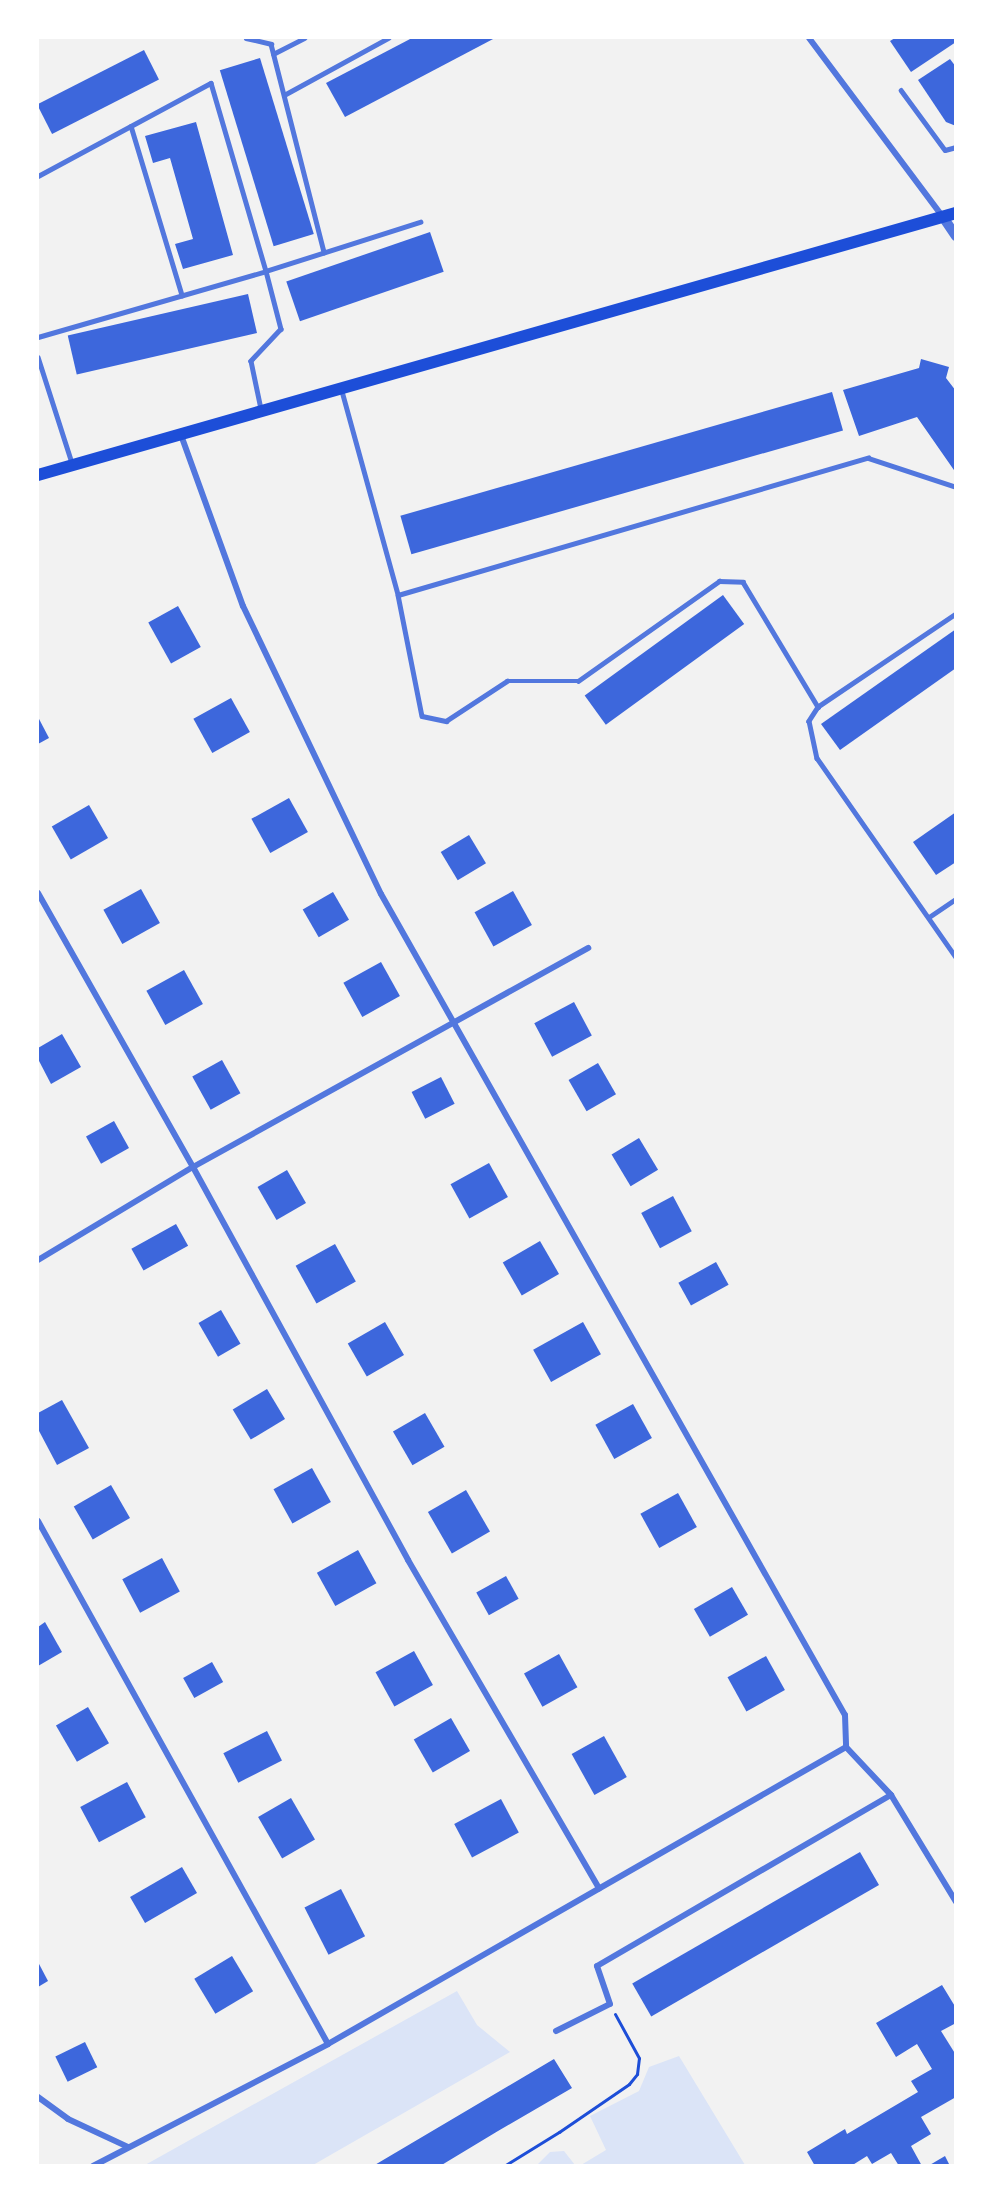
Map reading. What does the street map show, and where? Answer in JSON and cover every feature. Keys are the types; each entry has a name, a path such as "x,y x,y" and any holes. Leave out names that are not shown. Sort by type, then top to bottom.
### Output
{"main road":[{"path":"38,475 956,213"}],"street":[{"path":"809,38 956,236"},
{"path":"181,435 243,606 381,894 844,1715 846,1747 891,1796 956,1902"},
{"path":"38,893 193,1167 408,1560 599,1888"},
{"path":"38,1260 193,1167 588,948"},
{"path":"38,1521 328,2044"},
{"path":"93,2166 328,2044 846,1747"},
{"path":"556,2031 610,2004 597,1966 891,1796"},
{"path":"38,2097 68,2118 128,2147"}],"lane":[{"path":"246,38 271,44 324,252"},
{"path":"273,54 304,38"},
{"path":"284,94 388,38"},
{"path":"38,176 211,83 281,328 251,361 261,411"},
{"path":"901,90 945,150 956,147"},
{"path":"131,126 182,295"},
{"path":"38,337 266,271 420,222"},
{"path":"38,357 73,465"},
{"path":"341,388 398,595 422,716 446,721 507,681 578,681 719,581 743,582 818,707"},
{"path":"398,595 868,458 956,487"},
{"path":"956,614 818,707 809,721 817,758 956,957"},
{"path":"929,917 956,899"},
{"path":"108,2158 112,2166"}],"path":[{"path":"504,2166 629,2084 637,2074 639,2058 610,2004"}],"shaded area":[{"path":"457,1991 477,2025 510,2052 313,2165 145,2165"},
{"path":"679,2056 745,2165 581,2165 606,2150 590,2116 639,2091 649,2067"},
{"path":"564,2151 575,2165 537,2165 550,2152"}],"building":[{"path":"412,38 495,38 345,117 326,83"},
{"path":"895,38 956,38 956,42 911,72 890,41"},
{"path":"144,50 159,79 52,134 38,104"},
{"path":"260,58 314,234 274,246 220,70"},
{"path":"950,59 956,67 956,126 946,122 918,80"},
{"path":"196,122 233,255 183,269 175,244 193,239 170,158 153,163 145,136"},
{"path":"430,232 444,272 300,321 286,281"},
{"path":"248,294 257,333 77,375 68,336"},
{"path":"921,359 949,367 946,378 956,391 956,473 917,417 859,436 843,390 919,368"},
{"path":"832,392 843,430 411,554 400,516"},
{"path":"723,595 744,624 606,725 585,696"},
{"path":"178,606 201,647 171,664 148,622"},
{"path":"956,629 956,668 840,750 821,724"},
{"path":"231,698 250,732 212,753 193,719"},
{"path":"38,717 49,738 38,744"},
{"path":"289,798 308,832 270,853 251,819"},
{"path":"89,805 108,838 71,859 52,826"},
{"path":"956,812 956,862 936,875 913,842"},
{"path":"469,835 486,863 458,880 441,852"},
{"path":"141,889 160,923 122,944 103,910"},
{"path":"513,891 532,925 493,946 475,912"},
{"path":"333,892 349,920 319,937 303,910"},
{"path":"381,962 400,996 362,1017 343,983"},
{"path":"184,970 203,1004 165,1025 146,991"},
{"path":"574,1002 592,1036 552,1057 534,1023"},
{"path":"62,1034 81,1067 51,1084 38,1059 38,1048"},
{"path":"222,1060 240,1093 211,1110 192,1076"},
{"path":"598,1063 616,1094 587,1111 569,1080"},
{"path":"441,1077 455,1104 425,1119 412,1092"},
{"path":"114,1121 129,1148 101,1164 86,1137"},
{"path":"639,1138 658,1170 631,1186 612,1154"},
{"path":"489,1163 508,1197 469,1218 451,1184"},
{"path":"287,1170 306,1203 277,1220 258,1187"},
{"path":"673,1196 692,1231 660,1248 641,1213"},
{"path":"176,1224 188,1246 144,1271 131,1249"},
{"path":"540,1241 559,1274 522,1295 503,1262"},
{"path":"335,1244 356,1282 316,1303 296,1266"},
{"path":"716,1262 729,1285 691,1306 678,1283"},
{"path":"221,1310 240,1344 218,1357 198,1323"},
{"path":"385,1322 404,1355 367,1376 348,1344"},
{"path":"583,1322 601,1354 551,1382 533,1350"},
{"path":"267,1389 285,1419 251,1440 233,1410"},
{"path":"62,1400 89,1448 57,1465 38,1429 38,1413"},
{"path":"633,1404 652,1438 614,1459 595,1425"},
{"path":"425,1413 444,1447 412,1465 393,1432"},
{"path":"312,1468 331,1502 292,1523 274,1489"},
{"path":"111,1485 130,1518 93,1539 74,1506"},
{"path":"466,1490 490,1532 452,1554 428,1512"},
{"path":"678,1493 697,1527 659,1548 640,1514"},
{"path":"358,1550 376,1583 335,1606 317,1573"},
{"path":"162,1558 180,1592 140,1613 122,1579"},
{"path":"506,1576 519,1599 489,1615 476,1592"},
{"path":"732,1587 748,1615 710,1637 694,1609"},
{"path":"45,1622 62,1652 38,1666 38,1627"},
{"path":"414,1651 433,1685 394,1706 376,1672"},
{"path":"559,1654 577,1687 542,1707 524,1673"},
{"path":"766,1656 785,1690 746,1711 728,1677"},
{"path":"212,1662 223,1682 194,1698 183,1678"},
{"path":"88,1707 109,1743 77,1762 56,1726"},
{"path":"451,1718 470,1751 433,1772 414,1740"},
{"path":"267,1731 282,1760 238,1783 223,1753"},
{"path":"604,1736 627,1777 594,1795 572,1754"},
{"path":"127,1782 146,1817 99,1842 80,1807"},
{"path":"291,1798 315,1840 282,1859 258,1817"},
{"path":"501,1799 519,1833 472,1857 454,1824"},
{"path":"860,1852 879,1885 651,2016 632,1983"},
{"path":"182,1867 197,1893 145,1923 130,1897"},
{"path":"341,1889 365,1936 329,1955 304,1908"},
{"path":"232,1956 253,1991 215,2014 194,1979"},
{"path":"38,1962 48,1981 38,1987"},
{"path":"942,1985 956,2008 956,2023 941,2031 956,2055 956,2097 921,2117 931,2134 911,2146 922,2166 899,2166 891,2153 872,2164 867,2156 851,2166 815,2166 807,2152 845,2129 847,2134 918,2092 911,2081 932,2069 917,2044 896,2057 876,2023"},
{"path":"85,2042 97,2067 68,2082 55,2056"},
{"path":"554,2059 572,2088 440,2166 373,2166"},
{"path":"945,2156 950,2166 928,2166"}]}
